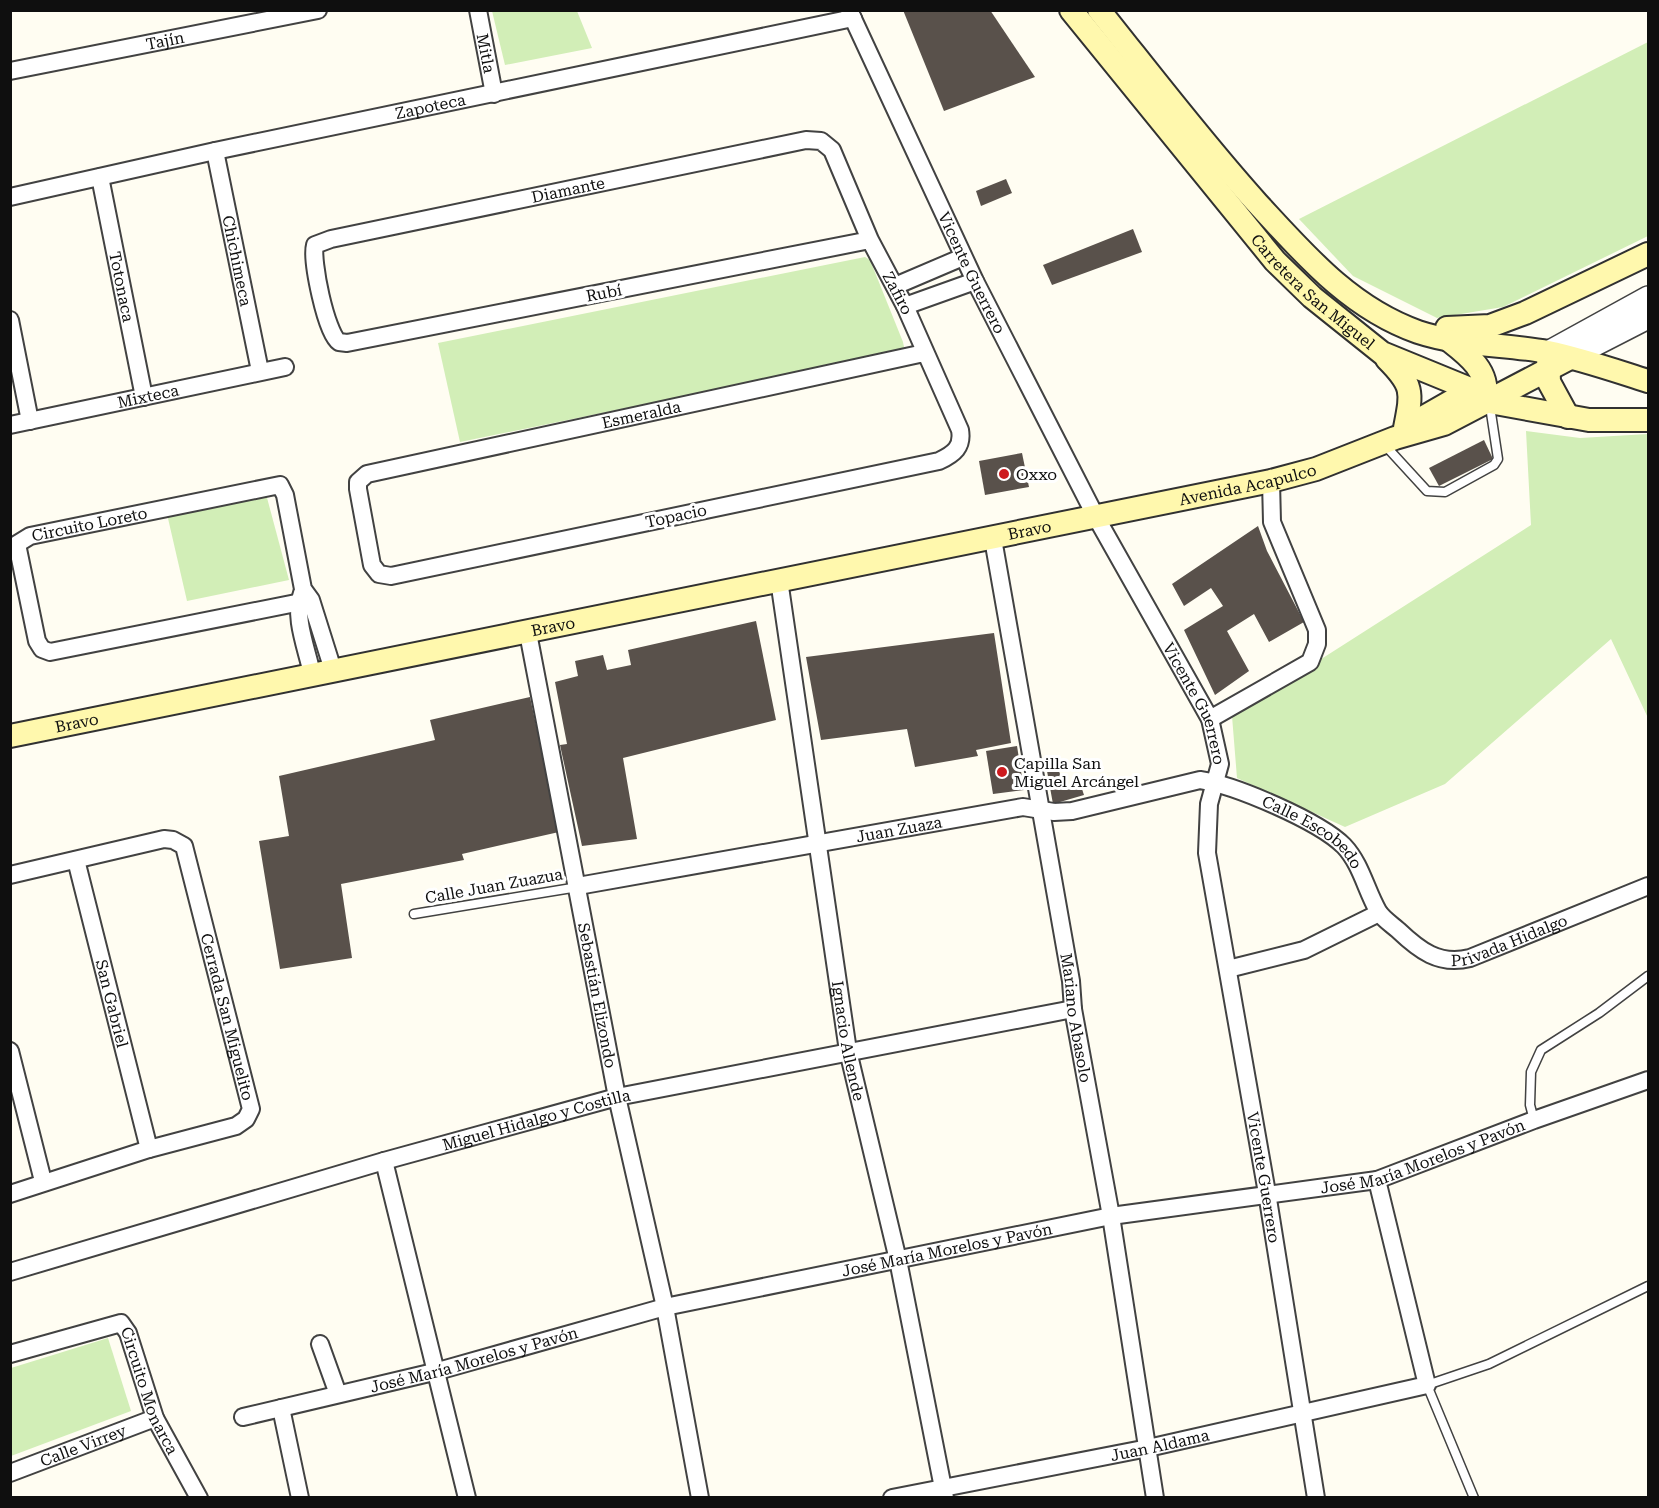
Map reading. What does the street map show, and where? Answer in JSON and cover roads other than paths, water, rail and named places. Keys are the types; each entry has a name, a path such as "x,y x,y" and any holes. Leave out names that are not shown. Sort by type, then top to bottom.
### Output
{"main road":[{"name":"Carretera San Miguel","path":"1071,10 1275,261 1312,297 1382,354 1483,396 1537,411 1568,417 1648,420"},
{"name":"Carretera San Miguel","path":"1099,10 1233,176 1305,256 1331,281 1376,314 1418,332 1450,340 1555,359 1648,381"},
{"path":"1376,314 1429,326 1466,329 1490,326 1525,313 1648,254"},
{"path":"1450,340 1470,357 1483,396 1555,359"},
{"path":"1382,354 1407,378 1411,398 1394,436"},
{"path":"1555,359 1549,382 1568,417"},
{"name":"Avenida Acapulco","path":"1096,517 1271,481 1316,469 1483,396"},
{"name":"Avenida Acapulco","path":"1394,436 1444,423 1483,396"},
{"name":"Bravo","path":"10,736 1096,517"}],"street":[{"name":"Tajín","path":"10,71 318,10"},
{"name":"Mitla","path":"478,10 494,94"},
{"name":"Zapoteca","path":"12,193 100,177 494,94 851,14"},
{"name":"Vicente Guerrero","path":"851,14 975,281 1096,517 1210,719 1220,764 1209,804 1207,853 1267,1193 1316,1497"},
{"name":"Diamante","path":"339,342 333,338 328,326 314,258 315,245 331,239 806,141 821,141"},
{"name":"Zafiro","path":"821,141 832,150 870,240 905,306 960,430 962,440 957,450"},
{"name":"Chichimeca","path":"215,151 260,371"},
{"name":"Totonaca","path":"100,177 144,397"},
{"name":"Rubí","path":"339,342 347,343 870,240"},
{"path":"894,286 963,257"},
{"path":"905,306 975,281"},
{"path":"1555,359 1648,297"},
{"path":"1555,359 1648,318"},
{"path":"10,320 30,421"},
{"name":"Esmeralda","path":"391,576 379,574 372,565 358,489 361,478 375,471 924,353"},
{"name":"Mixteca","path":"10,425 285,367"},
{"name":"Topacio","path":"391,576 939,461 957,450"},
{"path":"1210,719 1310,662 1317,644 1317,630 1272,522 1271,481"},
{"name":"Circuito Loreto","path":"276,484 282,486 285,495 304,597 50,652 42,649 37,641 17,544 30,536 276,484"},
{"name":"Mariano Abasolo","path":"993,539 1071,981 1073,1010 1111,1216 1155,1497"},
{"name":"Ignacio Allende","path":"779,580 848,1051 898,1260 944,1492"},
{"path":"304,597 323,672"},
{"name":"Sebastián Elizondo","path":"528,633 617,1097 665,1308 700,1497"},
{"name":"Juan Zuaza","path":"578,886 1023,807 1072,811 1200,780 1216,782"},
{"name":"Calle Escobedo","path":"1216,782 1304,819 1345,847 1358,868 1379,913"},
{"name":"Cerrada San Miguelito","path":"10,875 164,839 179,842 187,853 251,1109 246,1119 236,1125 43,1181 10,1194"},
{"name":"San Gabriel","path":"76,860 149,1149"},
{"name":"Privada Hidalgo","path":"1379,913 1422,951 1447,961 1458,961 1648,886"},
{"path":"1228,969 1304,950 1379,913"},
{"name":"Miguel Hidalgo y Costilla","path":"10,1272 384,1161 617,1097 848,1051 1073,1010"},
{"path":"10,1051 43,1181"},
{"name":"José María Morelos y Pavón","path":"243,1417 438,1371 665,1308 1111,1216 1267,1193 1377,1180 1533,1120 1648,1080"},
{"path":"384,1161 438,1371 467,1497"},
{"path":"1377,1180 1427,1384"},
{"name":"Circuito Monarca","path":"10,1354 121,1323 128,1333 155,1418 199,1497"},
{"path":"320,1344 338,1394"},
{"name":"Juan Aldama","path":"892,1497 944,1492 1427,1384"},
{"path":"281,1408 300,1497"},
{"name":"Calle Virrey","path":"10,1473 155,1418"}],"lane":[{"path":"1394,436 1427,491 1445,492 1494,465 1498,459 1483,396"},
{"name":"Calle Juan Zuazua","path":"414,914 578,886"},
{"path":"1533,1120 1530,1105 1531,1072 1541,1050 1599,1013 1648,976"},
{"path":"1474,1497 1427,1384 1489,1364 1648,1286"}],"place":[{"name":"Oxxo","path":"1004,474"},
{"name":"Capilla San Miguel Arcángel","path":"1002,772"}]}
